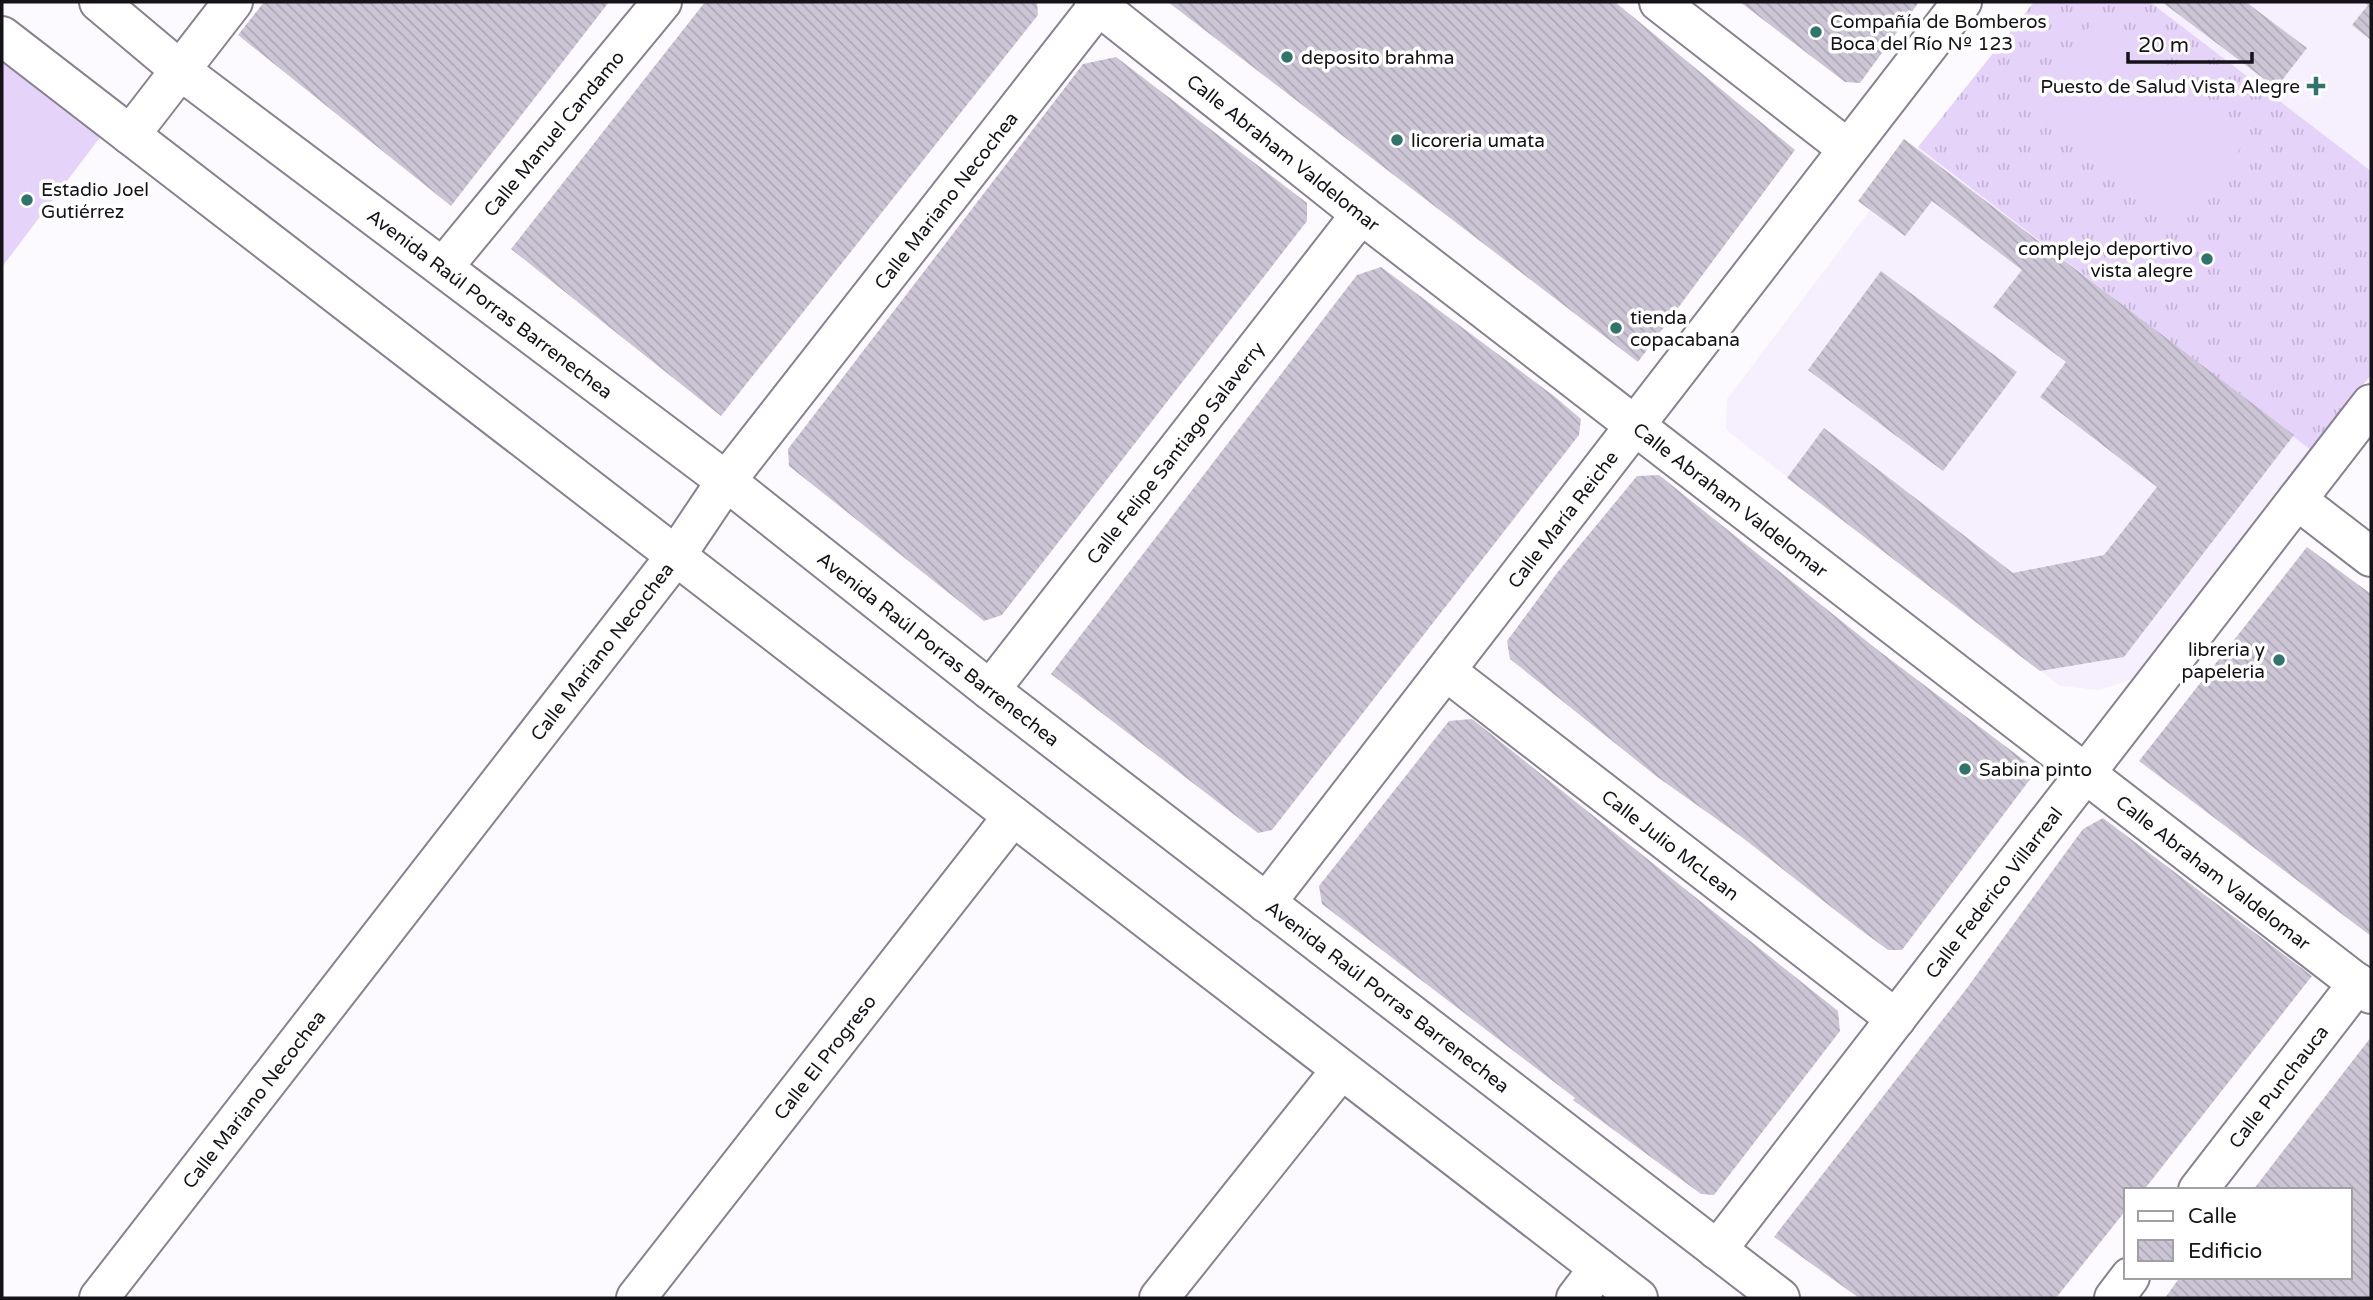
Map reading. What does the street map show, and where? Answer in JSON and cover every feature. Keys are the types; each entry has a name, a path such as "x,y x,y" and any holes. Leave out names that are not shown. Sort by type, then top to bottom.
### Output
{"street":[{"name":"Avenida Raúl Porras Barrenechea","path":"99,2 180,70 726,481 990,691 1780,1298"},
{"path":"130,135 233,2"},
{"name":"Calle Manuel Candamo","path":"443,266 662,2"},
{"path":"1659,2 1849,149"},
{"name":"Calle María Reiche","path":"1266,903 1962,2"},
{"name":"Calle Abraham Valdelomar","path":"1098,3 1361,214 2364,988"},
{"name":"Calle Mariano Necochea","path":"104,1296 675,557 726,481 1098,3"},
{"path":"2,36 1638,1298"},
{"name":"Calle Felipe Santiago Salaverry","path":"990,691 1361,214"},
{"name":"Calle Federico Villarreal","path":"1717,1250 2371,404"},
{"path":"2297,500 2371,557"},
{"name":"Calle Julio McLean","path":"1446,671 1896,1019"},
{"name":"Calle El Progreso","path":"636,1298 1013,816"},
{"name":"Calle Punchauca","path":"2200,1188 2364,988"},
{"path":"1159,1298 1341,1069"},
{"path":"1576,1298 1599,1268"},
{"path":"2114,1298 2128,1279"}],"shaded area":[{"name":"Puesto de Salud Vista Alegre","path":"2150,2 2371,2 2371,171"},
{"path":"1918,147 2312,451 2141,676 2100,690 2060,686 1726,430 1727,399"}],"green space":[{"path":"2034,2 2150,2 2371,171 2371,375 2312,451 1918,147"},
{"path":"2093,22 2246,141 2181,226 2027,107"},
{"name":"Estadio Joel Gutiérrez","path":"2,53 104,132 2,267"}],"building":[{"path":"264,2 609,2 451,206 238,35"},
{"path":"705,2 1037,2 1038,15 721,416 511,249"},
{"path":"1168,2 1615,2 1795,150 1638,362"},
{"name":"Compañía de Bomberos Boca del Río Nº 123","path":"1740,2 1919,2 1860,83 1845,82"},
{"path":"2162,2 2246,2 2307,48 2276,88"},
{"path":"2364,2 2371,2 2371,40 2352,25 2368,5"},
{"path":"1116,57 1307,203 1307,221 1002,615 984,621 789,466 788,449 1083,64"},
{"path":"1904,139 2294,435 2124,657 2040,671 1787,478 1824,428 2013,573 2104,555 2157,487 2040,397 2066,362 1993,307 2022,270 1932,201 1905,236 1858,201"},
{"path":"1381,267 1554,396 1581,419 1579,435 1272,830 1258,833 1051,674 1357,275"},
{"path":"1881,271 2017,372 1943,471 1808,370"},
{"path":"1659,475 1879,651 2037,770 1902,950 1888,950 1858,928 1739,835 1656,776 1510,659 1507,641 1557,573 1637,476"},
{"path":"2307,547 2371,594 2371,936 2139,761"},
{"path":"1472,719 1838,1011 1840,1031 1714,1195 1701,1194 1573,1100 1575,1098 1322,904 1319,886 1449,721"},
{"path":"2103,818 2312,976 2146,1188 2124,1188 2124,1213 2056,1298 1859,1298 1774,1237 1964,992 2083,829"},
{"path":"2371,1037 2371,1298 2165,1298 2179,1279 2352,1279 2352,1188 2255,1188"}],"place":[{"name":"Compañía de Bomberos Boca del Río Nº 123","path":"1816,32"},
{"name":"deposito brahma","path":"1287,57"},
{"name":"Puesto de Salud Vista Alegre","path":"2316,86"},
{"name":"licoreria umata","path":"1397,140"},
{"name":"Estadio Joel Gutiérrez","path":"27,200"},
{"name":"complejo deportivo vista alegre","path":"2207,259"},
{"name":"tienda copacabana","path":"1616,328"},
{"name":"libreria y papeleria","path":"2279,660"},
{"name":"Sabina pinto","path":"1965,769"}]}
